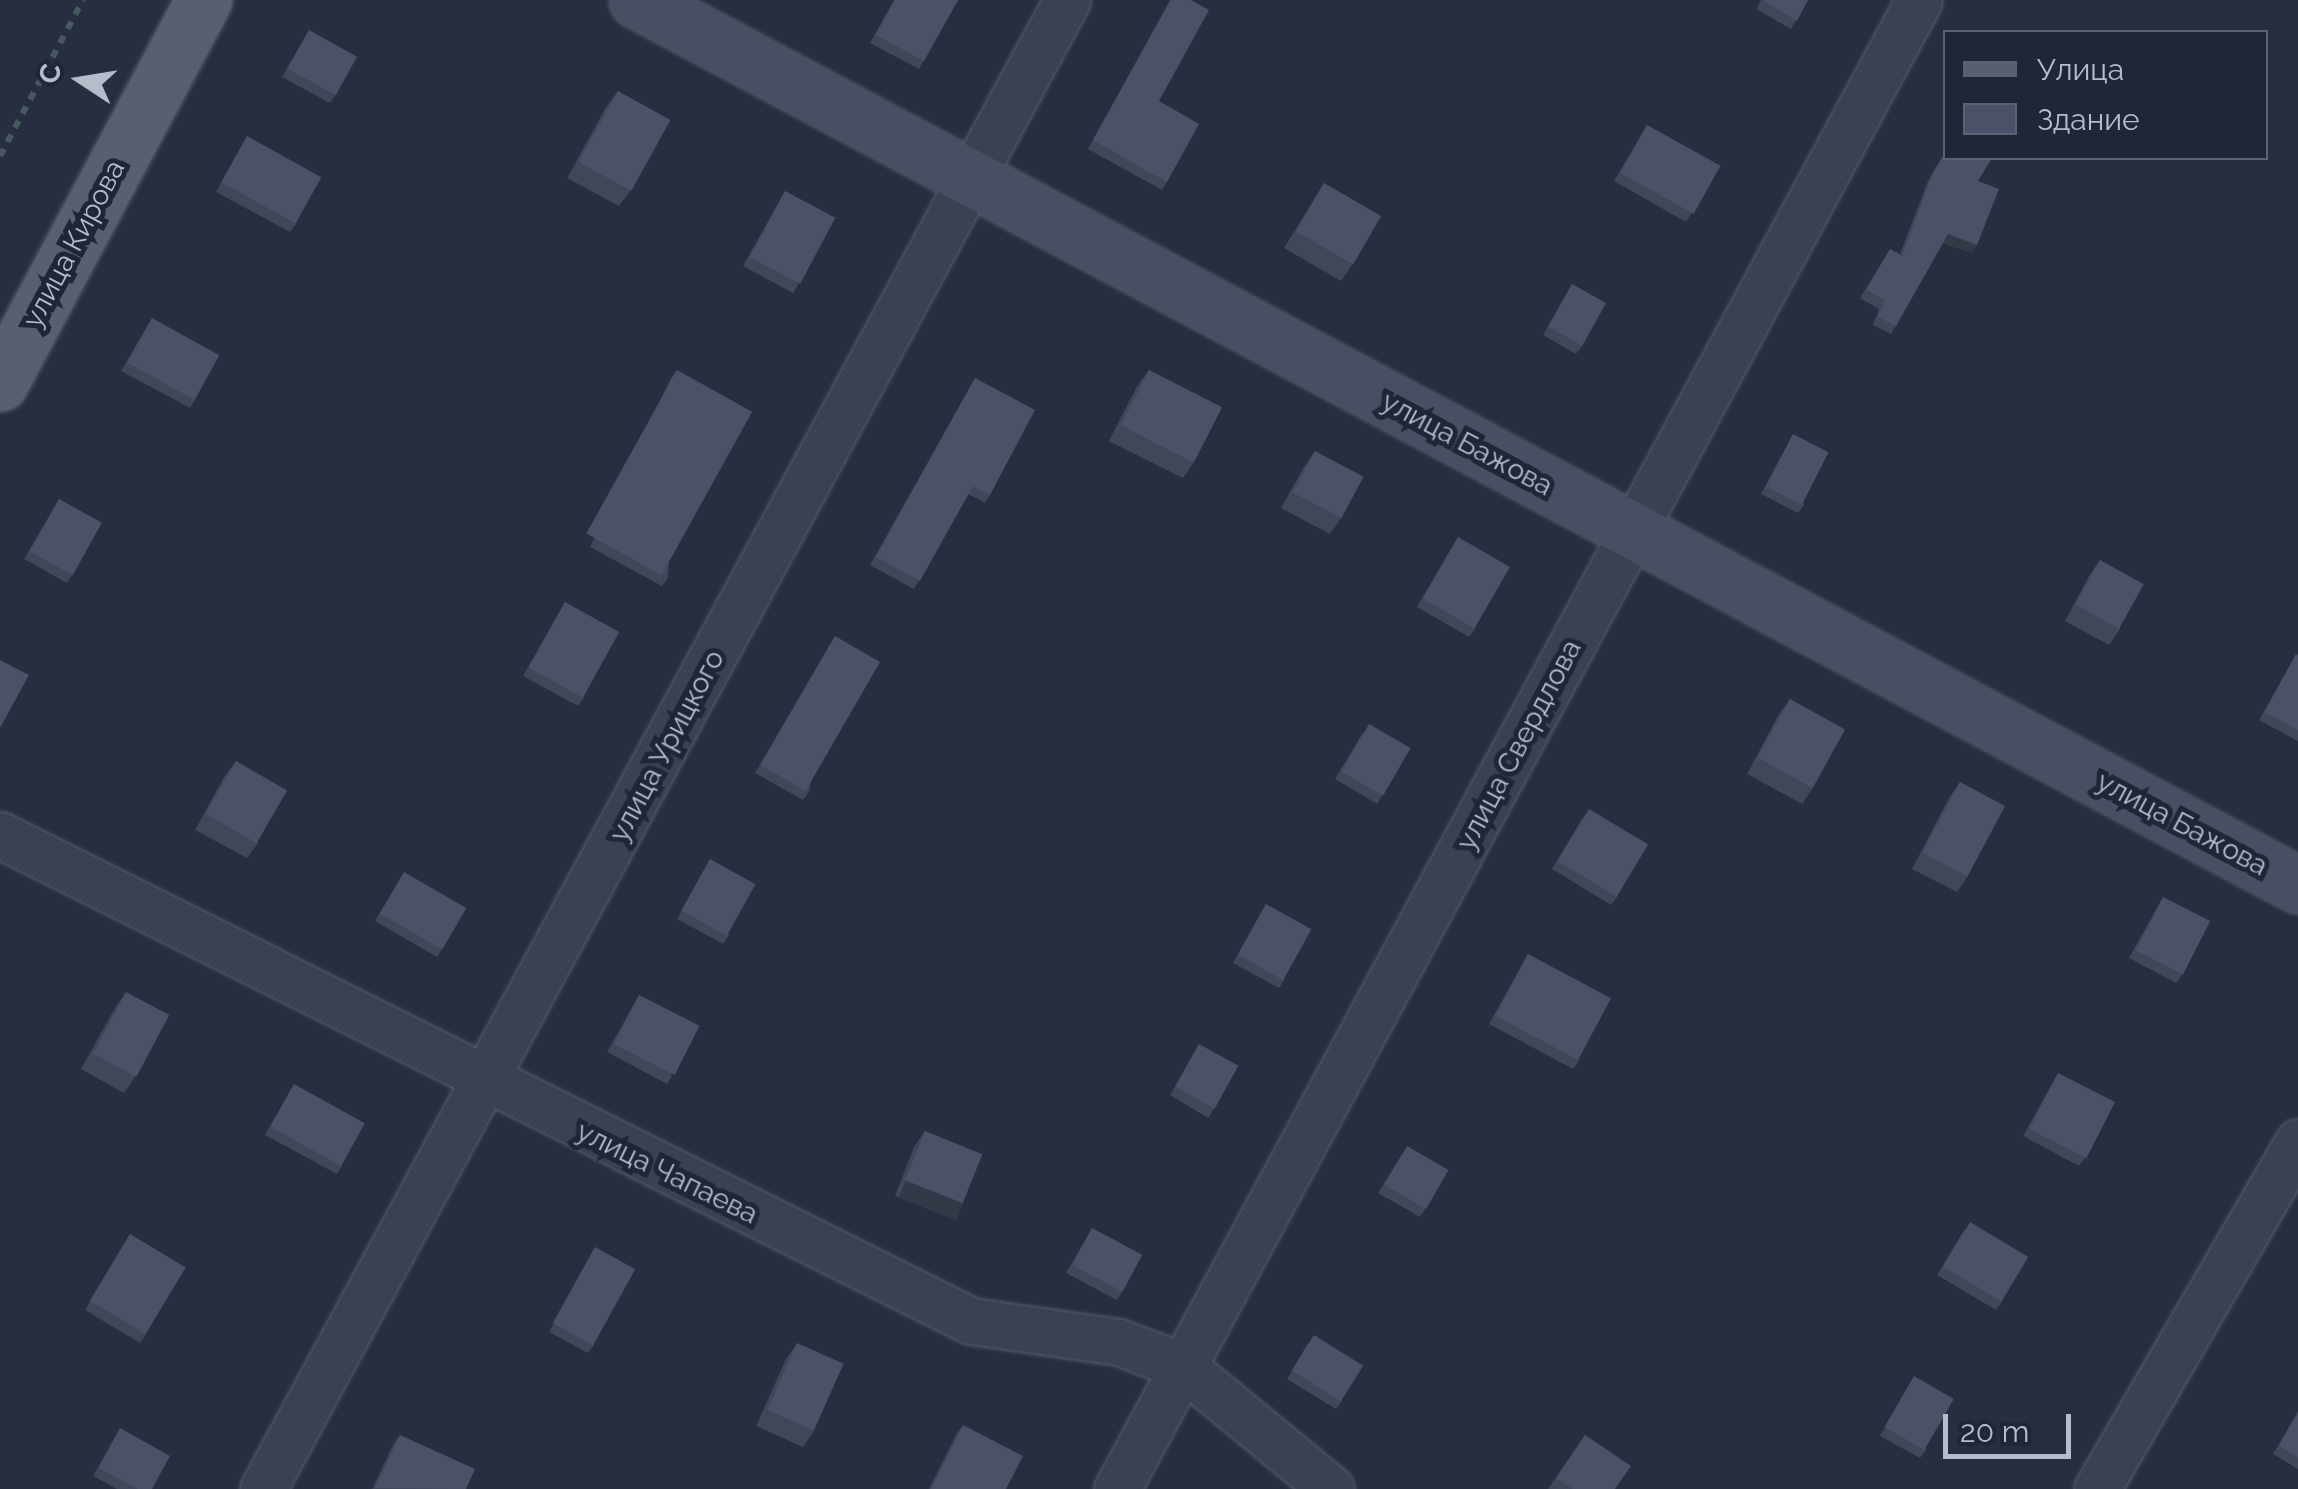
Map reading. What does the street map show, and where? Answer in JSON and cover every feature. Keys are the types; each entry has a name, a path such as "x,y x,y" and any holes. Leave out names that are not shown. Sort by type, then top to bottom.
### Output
{"main road":[{"name":"улица Кирова","path":"0,383 204,0"}],"street":[{"name":"улица Бажова","path":"637,0 970,182 2298,885"},
{"name":"улица Урицкого","path":"263,1489 486,1084 1068,0"},
{"name":"улица Свердлова","path":"1117,1489 1919,0"},
{"name":"улица Чапаева","path":"0,835 486,1084 971,1321 1119,1342 1182,1366 1331,1489"},
{"path":"2097,1489 2298,1142"}],"path":[{"path":"0,156 83,0"}],"building":[{"path":"895,0 958,0 924,61 876,35"},
{"path":"1171,0 1191,0 1209,10 1159,101 1199,124 1167,182 1093,140"},
{"path":"1762,0 1808,0 1797,21"},
{"path":"309,30 357,57 336,95 288,68"},
{"path":"618,91 670,120 631,191 579,162"},
{"path":"1647,125 1720,166 1694,214 1620,173"},
{"path":"247,136 321,177 296,224 221,182"},
{"path":"1943,157 1943,160 1991,160 1978,181 1999,189 1977,245 1948,234 1896,326 1878,317 1885,300 1866,290 1890,249 1902,256 1933,173"},
{"path":"1324,183 1381,216 1353,264 1296,231"},
{"path":"785,191 835,218 800,284 750,257"},
{"path":"1572,284 1606,303 1582,346 1548,327"},
{"path":"152,318 219,355 195,400 127,363"},
{"path":"677,370 752,412 662,575 586,534"},
{"path":"1149,370 1222,407 1194,462 1121,425"},
{"path":"975,378 1035,410 990,495 973,486 920,581 876,557"},
{"path":"1793,434 1829,452 1802,505 1766,487"},
{"path":"1315,451 1364,477 1341,518 1293,492"},
{"path":"59,499 102,523 73,575 30,551"},
{"path":"1458,537 1510,567 1474,628 1422,598"},
{"path":"2100,560 2144,584 2119,629 2075,605"},
{"path":"565,602 619,632 583,698 529,668"},
{"path":"835,636 880,662 806,791 760,765"},
{"path":"2298,655 2298,730 2265,712"},
{"path":"0,660 29,675 0,728"},
{"path":"1790,699 1845,730 1813,788 1758,758"},
{"path":"1369,724 1411,748 1383,796 1342,772"},
{"path":"236,761 287,790 257,843 206,814"},
{"path":"1960,782 2005,806 1967,877 1922,853"},
{"path":"1589,809 1648,845 1617,897 1558,861"},
{"path":"710,859 755,884 727,936 681,911"},
{"path":"404,872 466,908 442,950 380,914"},
{"path":"2163,897 2210,921 2183,975 2136,950"},
{"path":"1266,904 1311,929 1283,980 1238,955"},
{"path":"1528,954 1611,998 1578,1060 1495,1016"},
{"path":"126,992 169,1015 136,1077 93,1054"},
{"path":"639,995 700,1026 675,1075 614,1044"},
{"path":"1199,1044 1238,1066 1215,1109 1175,1087"},
{"path":"2058,1073 2115,1102 2086,1158 2029,1129"},
{"path":"294,1084 365,1123 341,1166 270,1127"},
{"path":"925,1131 982,1154 963,1203 905,1180"},
{"path":"1407,1146 1449,1170 1426,1209 1384,1185"},
{"path":"1970,1222 2028,1257 2002,1302 1943,1267"},
{"path":"1092,1228 1142,1255 1123,1292 1072,1265"},
{"path":"130,1234 186,1267 146,1334 90,1301"},
{"path":"595,1247 635,1269 593,1345 553,1323"},
{"path":"1314,1335 1363,1366 1341,1401 1292,1371"},
{"path":"797,1343 844,1364 814,1430 767,1410"},
{"path":"1914,1376 1954,1399 1924,1450 1884,1427"},
{"path":"2298,1413 2298,1457 2279,1446"},
{"path":"963,1425 1023,1456 1006,1489 931,1489"},
{"path":"120,1428 170,1456 152,1489 138,1489 99,1468"},
{"path":"400,1435 475,1469 466,1489 375,1488"},
{"path":"1585,1435 1631,1466 1615,1489 1573,1489 1556,1478"}]}
